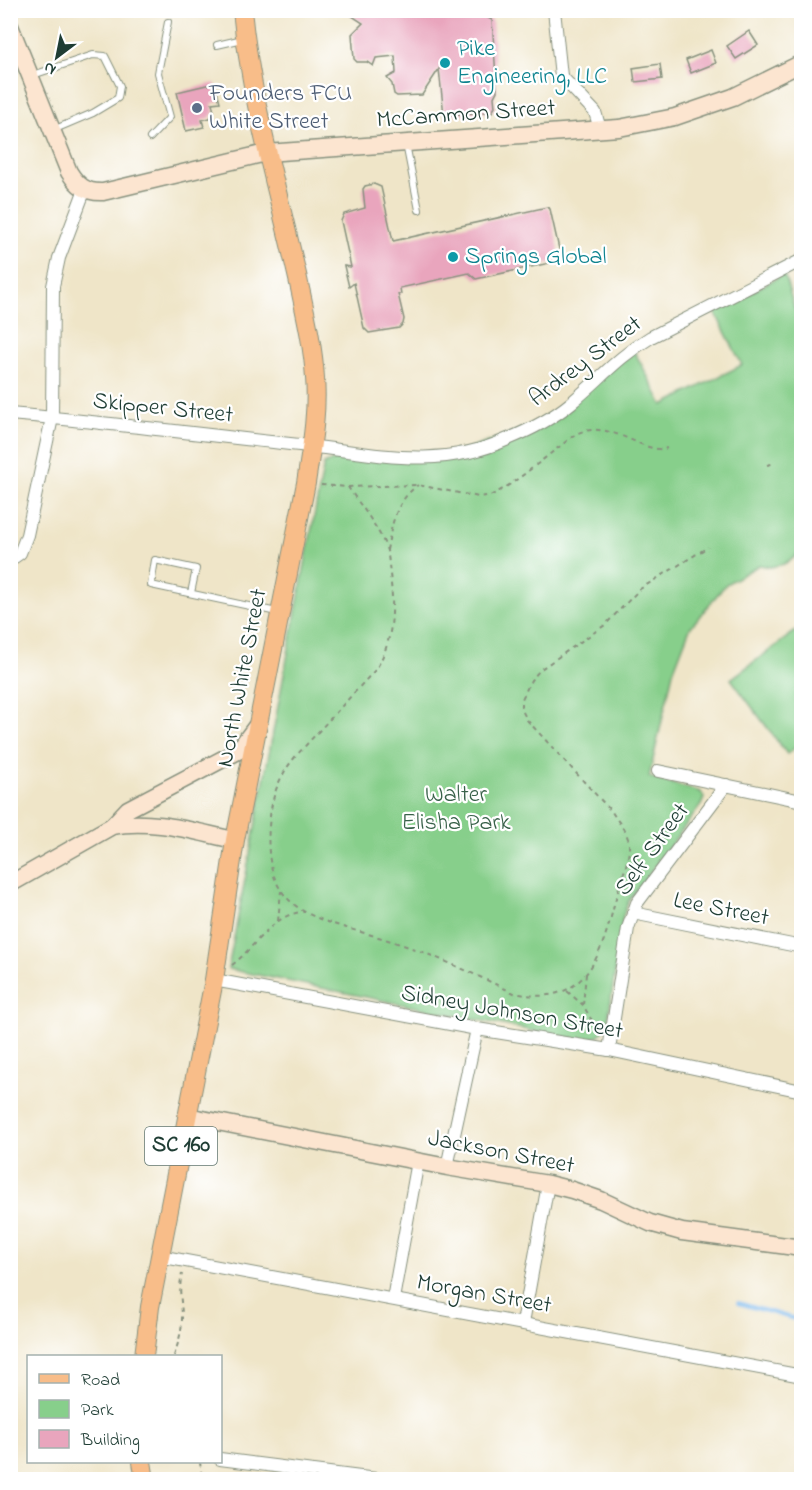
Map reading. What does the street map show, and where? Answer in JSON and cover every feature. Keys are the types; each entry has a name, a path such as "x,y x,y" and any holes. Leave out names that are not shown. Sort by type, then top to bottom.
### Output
{"main road":[{"name":"North White Street","path":"144,1355 159,1256 187,1116 221,975 235,840 312,446 316,379 312,345 290,245 266,153 242,10"}],"street":[{"path":"554,10 561,76 595,112 600,129"},
{"path":"10,26 69,171 75,182 85,189 58,258 53,286 52,418 27,535 20,553 10,560"},
{"name":"McCammon Street","path":"85,189 103,192 266,153 600,129 675,117 733,97 801,63"},
{"name":"Ardrey Street","path":"312,446 409,459 460,454 506,440 569,405 611,365 636,346 801,260"},
{"name":"Skipper Street","path":"10,414 312,446"},
{"path":"10,884 111,826 128,808 238,751 258,724"},
{"path":"658,771 801,801"},
{"name":"Self Street","path":"609,1050 628,928 633,913 638,903 726,786"},
{"path":"111,826 149,823 235,840"},
{"name":"Lee Street","path":"633,913 801,947"},
{"name":"Sidney Johnson Street","path":"221,975 477,1029 609,1050 801,1090"},
{"path":"447,1167 477,1029"},
{"name":"Jackson Street","path":"187,1116 447,1167 548,1184 601,1200 650,1223 682,1232 801,1248"},
{"path":"393,1299 418,1161"},
{"path":"523,1323 548,1184"},
{"name":"Morgan Street","path":"159,1256 801,1376"},
{"path":"222,1459 384,1479"}],"lane":[{"path":"150,138 170,117 158,73 168,22"},
{"path":"217,45 246,38"},
{"path":"31,76 93,55 105,56 120,86 118,98 93,113 53,130"},
{"path":"406,143 419,210"},
{"path":"192,594 196,569 155,560 151,585 192,594 280,613"}],"path":[{"path":"318,484 348,487 418,485 479,497 492,495 513,483 578,433 605,430 653,448 662,450 667,448"},
{"path":"767,465 776,463"},
{"path":"387,550 398,508 403,498 418,485"},
{"path":"348,487 370,519 387,550 393,597 389,641 385,654 376,669 284,771 275,789 271,803 268,860 272,876 281,891 305,912 329,923 415,950 514,993 533,997 566,990 578,983 594,963 608,930 629,846 612,812 527,720 522,710 522,699 531,680 541,669 605,625 640,589 708,547"},
{"path":"278,921 281,891"},
{"path":"221,975 242,958 278,921 295,912 305,912"},
{"path":"583,1005 586,974"},
{"path":"566,990 583,1005 609,1050"},
{"path":"174,1355 181,1332 182,1315 179,1298 184,1267"},
{"path":"200,1463 202,1479"}],"green space":[{"name":"Walter Elisha Park","path":"784,274 801,329 801,548 795,557 784,564 771,567 759,565 726,584 690,628 673,672 649,777 701,792 704,798 629,900 623,916 607,1027 596,1037 582,1041 228,969 324,464 359,455 439,460 553,418 633,349 663,405 742,365 715,312"},
{"path":"801,627 801,743 787,754 731,679"}],"building":[{"name":"Pike Engineering, LLC","path":"343,10 487,10 488,18 492,20 497,91 492,112 444,115 439,69 422,95 397,96 394,94 392,84 387,78 396,73 395,56 376,58 373,66 367,62 357,62 354,59 352,34 363,23"},
{"path":"749,31 758,45 736,59 727,46"},
{"path":"711,50 716,63 691,73 686,60"},
{"path":"660,64 662,79 635,82 633,68"},
{"name":"Founders FCU White Street","path":"215,83 220,102 212,103 214,112 210,118 202,120 204,127 186,131 177,92"},
{"name":"Springs Global","path":"374,184 381,187 393,241 547,207 550,209 559,249 557,254 559,261 476,279 469,273 400,288 401,294 398,294 404,319 403,324 399,328 369,333 364,328 354,283 349,287 344,266 351,267 341,221 344,214 365,208 363,189 365,186"}],"waterway":[{"path":"738,1303 802,1321"}],"place":[{"name":"Pike Engineering, LLC","path":"445,63"},
{"name":"Founders FCU White Street","path":"197,108"},
{"name":"Springs Global","path":"453,257"}]}
